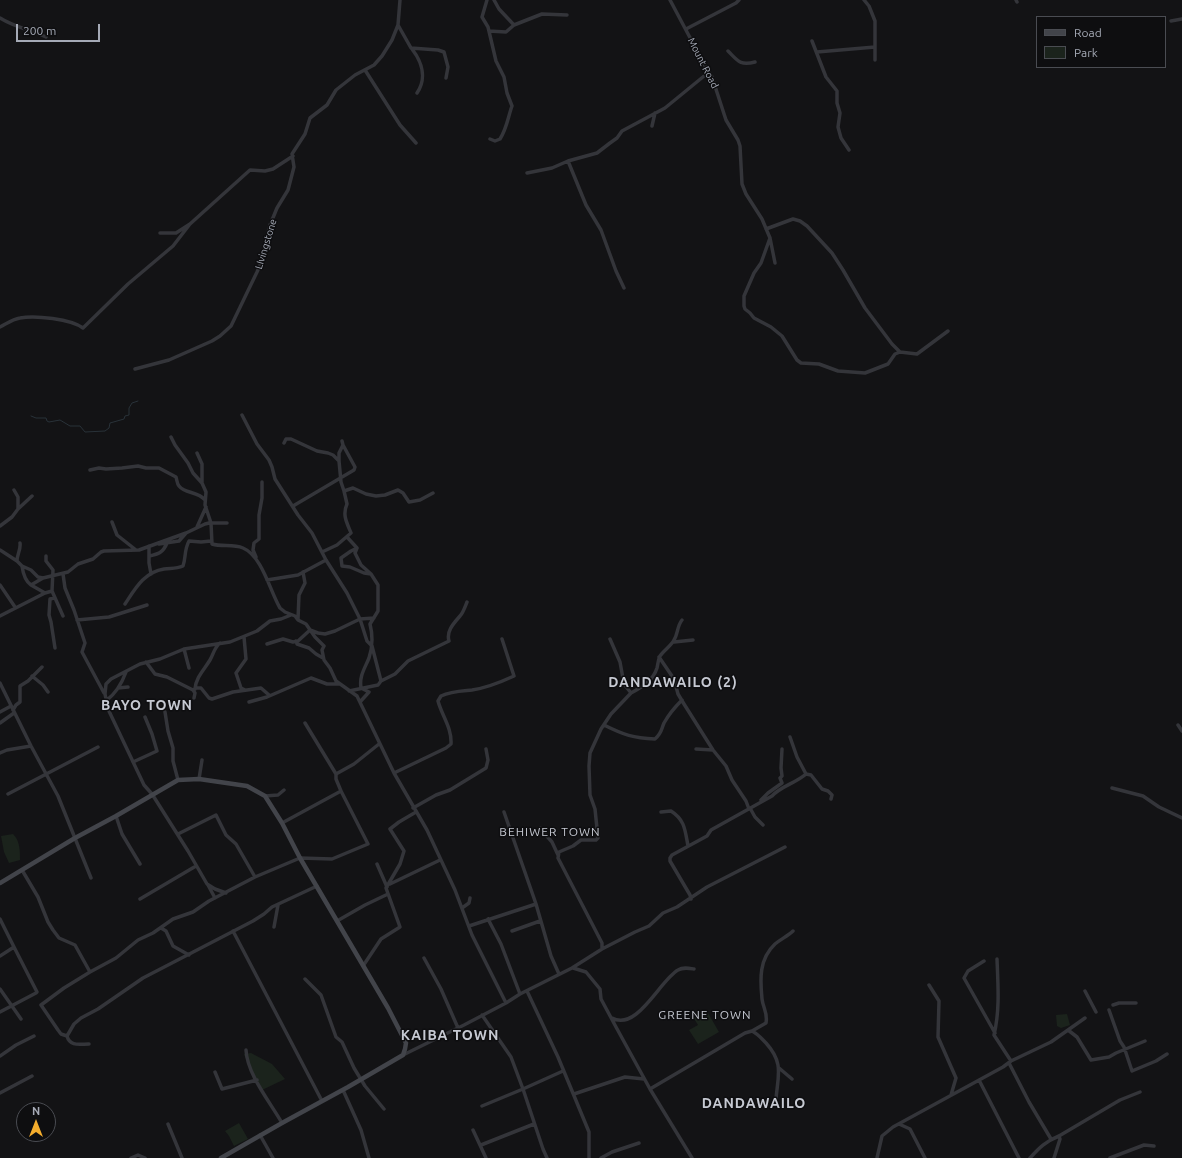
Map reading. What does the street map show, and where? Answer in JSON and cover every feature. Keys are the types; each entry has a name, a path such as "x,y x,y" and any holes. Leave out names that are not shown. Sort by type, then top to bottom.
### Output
{"main road":[{"path":"0,883 75,838 178,780 199,778 247,786 265,796 388,1008 406,1043 406,1049 403,1055 361,1080 221,1158"}],"street":[{"name":"LIvingstone","path":"134,369 169,360 212,341 231,326 261,263 270,225 289,186 290,177 294,167 292,154 304,134 310,118 327,105 336,90 355,75 376,63 382,56 392,40 398,25 400,0"},
{"path":"486,0 482,17 489,31 496,61 504,77 507,93 512,106 508,123 500,139 495,141 490,139"},
{"path":"494,0 499,9 514,25"},
{"name":"Mount Road","path":"670,0 712,77 726,120 738,140 740,146 742,184 746,194 762,219 770,238 775,263"},
{"path":"686,29 739,0"},
{"path":"864,0 869,6 875,21 875,60"},
{"path":"489,31 506,32 514,25 542,14 567,15"},
{"path":"0,18 46,37"},
{"path":"1171,21 1182,20"},
{"path":"398,25 408,44 418,57 422,67 421,87 417,93"},
{"path":"812,41 826,77 837,91 837,103 840,114 838,127 841,138 848,150"},
{"path":"817,52 875,48"},
{"path":"412,49 442,51 445,55 447,64 446,78"},
{"path":"728,51 740,63 747,64 755,62"},
{"path":"365,70 402,127 416,143"},
{"path":"527,173 552,168 597,153 617,138 622,132 671,103 709,72"},
{"path":"652,126 655,113"},
{"path":"160,234 176,233 190,224 250,170 265,171 273,169 293,156"},
{"path":"568,162 586,205 601,230 624,288"},
{"path":"766,229 793,219 800,221 807,226 832,253 865,308 892,344 900,352 917,354 948,331"},
{"path":"0,327 19,318 37,317 77,324 83,328 128,284 173,246 190,224"},
{"path":"770,238 761,263 754,273 744,296 744,306 754,318 771,327 782,336 797,360 801,362 819,364 838,371 865,373 888,364 896,354 900,352"},
{"path":"242,415 258,444 269,460 275,479 312,533 326,560 347,593 360,619 367,641 372,646 381,681"},
{"path":"171,437 188,462 193,473 202,483 206,492 205,500 212,523 211,541 213,545 235,546 245,548 251,552 267,580 280,608 285,612 296,616 298,620 306,624 324,646 322,650 323,658"},
{"path":"284,443 286,440 291,439 310,449 333,455 338,462"},
{"path":"293,506 340,478 351,473 354,470 355,467 343,443 338,453 338,462 340,478 346,504 345,516 351,533 337,544 322,552"},
{"path":"197,453 202,464 202,483"},
{"path":"90,470 99,468 106,469 138,466 146,468 159,468 176,477 178,485 181,488 201,496 205,500"},
{"path":"257,562 253,550 254,543 259,539 260,534 259,515 262,498 262,482"},
{"path":"344,491 353,488 366,494 376,496 385,495 398,490 403,493 409,502 420,500 433,493"},
{"path":"14,490 18,497 18,509"},
{"path":"0,526 12,517 32,496"},
{"path":"197,527 206,507"},
{"path":"112,522 117,535 136,550"},
{"path":"31,585 43,578 68,572 81,562 93,559 101,552 136,550 186,533 197,527 212,523 227,523"},
{"path":"154,544 167,544 179,541 186,533"},
{"path":"347,537 357,548"},
{"path":"125,604 135,587 148,575 164,569 176,569 183,566 186,558 185,549 188,541 211,541"},
{"path":"18,561 20,543"},
{"path":"149,556 164,551 167,544"},
{"path":"149,546 149,564 151,574"},
{"path":"357,548 355,553 362,565 371,574 378,585 378,611 370,624 373,635 372,646 360,678 361,688"},
{"path":"357,548 341,558 342,566 350,566 364,573 371,574"},
{"path":"0,550 18,561 22,566 43,578"},
{"path":"46,556 47,562 53,570 52,592 63,616"},
{"path":"267,580 298,575 326,560"},
{"path":"22,566 27,583 45,593"},
{"path":"298,620 299,595 305,582 303,572"},
{"path":"63,574 65,588 85,643 82,652 105,694"},
{"path":"0,585 15,608"},
{"path":"0,616 45,593 52,592"},
{"path":"54,598 50,599 49,615 52,622 55,648"},
{"path":"349,691 378,685 381,681 395,674 408,661 449,641 447,636 449,631 455,620 461,616 467,602"},
{"path":"77,620 109,617 147,605"},
{"path":"215,898 178,834 152,794 144,785 108,709 105,694 106,684 111,679 126,672 136,665 155,660 184,649 221,642 230,642 257,631 270,621 281,619 291,614"},
{"path":"310,630 320,634 331,632 360,619 374,618"},
{"path":"559,856 559,852 573,846 581,840 596,840 598,838 595,809 590,796 590,753 604,724 611,714 631,693 644,686 651,679 657,669 659,657 674,642 679,624 682,620"},
{"path":"267,644 283,639 296,641 303,638 310,630"},
{"path":"244,636 246,659 236,673 241,688 246,691"},
{"path":"394,773 446,748 451,744 452,737 449,725 440,709 438,701 441,696 450,692 473,690 514,676 502,639"},
{"path":"610,639 620,662 624,684 631,693"},
{"path":"674,642 693,640"},
{"path":"296,641 296,644 309,648 323,658 336,681 357,696 394,773 427,830 455,890 470,926 472,935 506,1003"},
{"path":"194,698 197,680 210,660 214,649 221,642"},
{"path":"184,649 188,668"},
{"path":"659,657 674,679 682,700 712,750 726,766 732,780 749,808 763,825"},
{"path":"151,669 155,660"},
{"path":"146,662 155,674 178,681 195,690 201,688 203,690"},
{"path":"0,723 20,702 20,686 42,667"},
{"path":"106,700 113,695 122,682 126,672"},
{"path":"32,676 43,685 48,692"},
{"path":"249,702 269,696 311,678 327,684 340,684"},
{"path":"197,680 209,698 212,699 233,692 261,688 269,696"},
{"path":"0,683 58,796 91,878"},
{"path":"117,688 128,687"},
{"path":"360,702 369,692 361,688"},
{"path":"604,724 621,734 655,739 660,735 663,724 671,712 682,700"},
{"path":"0,712 13,710"},
{"path":"164,712 173,748 173,761 178,780"},
{"path":"133,762 157,751 145,717"},
{"path":"67,1036 61,1034 42,1005 64,988 116,958 138,940 161,928 173,919 192,912 255,877 300,858 332,859 368,844 341,791 336,779 336,774 305,723"},
{"path":"1178,725 1182,730"},
{"path":"790,737 797,757 806,774 811,775 822,789 828,791 832,796 832,799"},
{"path":"336,774 354,764 379,744"},
{"path":"0,753 7,750 31,746"},
{"path":"8,794 98,747"},
{"path":"759,803 768,793 782,783 780,778 782,776 782,749"},
{"path":"413,808 436,795 450,790 486,768 488,760 486,750"},
{"path":"696,750 712,750"},
{"path":"199,778 202,760"},
{"path":"691,899 670,861 672,855 707,836 711,830 772,796 806,774"},
{"path":"1112,788 1143,796 1182,818"},
{"path":"265,796 275,796 284,790"},
{"path":"282,823 341,791"},
{"path":"661,812 670,811 678,816 684,828 688,846"},
{"path":"388,886 400,864 404,850 391,828 416,812"},
{"path":"504,812 536,904 551,956 559,974"},
{"path":"178,834 216,815 226,835 236,844 255,877"},
{"path":"116,816 122,834 140,864"},
{"path":"540,828 552,842 559,856 558,858 563,869 602,943 602,949"},
{"path":"403,1055 572,968 602,949 649,926 664,913 691,899 707,887 786,847"},
{"path":"388,886 440,860"},
{"path":"363,966 381,939 400,927 388,894 388,886 377,864"},
{"path":"140,899 196,866"},
{"path":"22,870 38,897 48,922 53,930 59,938 75,945 90,972"},
{"path":"207,884 226,893"},
{"path":"89,1044 73,1044 68,1041 67,1036 74,1024 81,1018 98,1009 143,978 189,955 264,914 268,910 317,886"},
{"path":"337,921 364,905 388,894"},
{"path":"462,908 469,903 470,898"},
{"path":"470,926 536,904"},
{"path":"274,928 278,905"},
{"path":"0,919 37,992 0,1012"},
{"path":"488,919 501,944 520,994"},
{"path":"512,931 540,921"},
{"path":"161,928 166,932 173,946 189,955"},
{"path":"233,931 322,1101"},
{"path":"650,1089 766,1022 767,1016 763,1003 761,983 762,967 769,951 776,943 793,931"},
{"path":"0,956 14,947"},
{"path":"424,958 441,990 458,1028"},
{"path":"997,959 999,999 998,1019 994,1035 1010,1062 1029,1102 1051,1139"},
{"path":"984,960 968,970 964,978 995,1032"},
{"path":"572,968 586,972 600,988 601,999 650,1089 692,1158"},
{"path":"611,1017 622,1021 628,1019 647,1004 678,970 685,968 694,969"},
{"path":"305,979 321,995 336,1037 342,1042 361,1080 384,1109"},
{"path":"929,985 939,1000 938,1037 956,1078 951,1095"},
{"path":"0,989 20,1019"},
{"path":"527,991 558,1057 589,1132 589,1158"},
{"path":"1085,991 1096,1012"},
{"path":"1113,1005 1119,1003 1136,1003"},
{"path":"1109,1010 1132,1071 1156,1061 1167,1054"},
{"path":"482,1015 511,1057 547,1158"},
{"path":"877,1158 882,1136 899,1124 1010,1062 1051,1042 1085,1018"},
{"path":"1068,1030 1077,1038 1092,1060 1109,1057 1124,1049 1145,1041"},
{"path":"752,1031 758,1034 777,1057 779,1068 776,1099"},
{"path":"0,1056 16,1045 34,1036"},
{"path":"246,1050 248,1063 282,1123"},
{"path":"779,1068 792,1079"},
{"path":"482,1106 523,1090 563,1071"},
{"path":"216,1072 222,1089 257,1080"},
{"path":"0,1086 2,1092 32,1076"},
{"path":"574,1094 624,1077 644,1078"},
{"path":"979,1080 1019,1158"},
{"path":"343,1090 361,1130 369,1158"},
{"path":"1030,1158 1041,1146 1051,1139 1059,1136 1120,1100 1140,1092"},
{"path":"168,1124 182,1158"},
{"path":"480,1145 534,1124"},
{"path":"899,1124 910,1129 925,1158"},
{"path":"473,1130 486,1158"},
{"path":"260,1135 273,1158"},
{"path":"1054,1158 1060,1139 1059,1136"},
{"path":"601,1158 612,1152 639,1143"},
{"path":"1110,1158 1144,1146 1154,1146"},
{"path":"131,1158 138,1156 145,1158"}],"green space":[{"path":"13,834 20,849 20,860 9,863 4,852 1,836"},
{"path":"708,1013 719,1032 698,1044 689,1030 698,1025 691,1014"},
{"path":"1067,1014 1070,1025 1061,1028 1057,1026 1056,1015"},
{"path":"251,1053 272,1064 285,1079 262,1090 244,1054"},
{"path":"239,1123 248,1139 234,1146 225,1131"}],"waterway":[{"path":"31,416 36,418 46,418 49,422 60,420 70,426 80,426 85,432 105,431 109,428 110,423 124,419 125,416 129,415 129,408 132,403 138,401"}],"district":[{"name":"DANDAWAILO (2)","path":"673,682"},
{"name":"BAYO TOWN","path":"147,705"},
{"name":"BEHIWER TOWN","path":"550,832"},
{"name":"GREENE TOWN","path":"705,1015"},
{"name":"KAIBA TOWN","path":"450,1035"},
{"name":"DANDAWAILO","path":"754,1103"}]}
